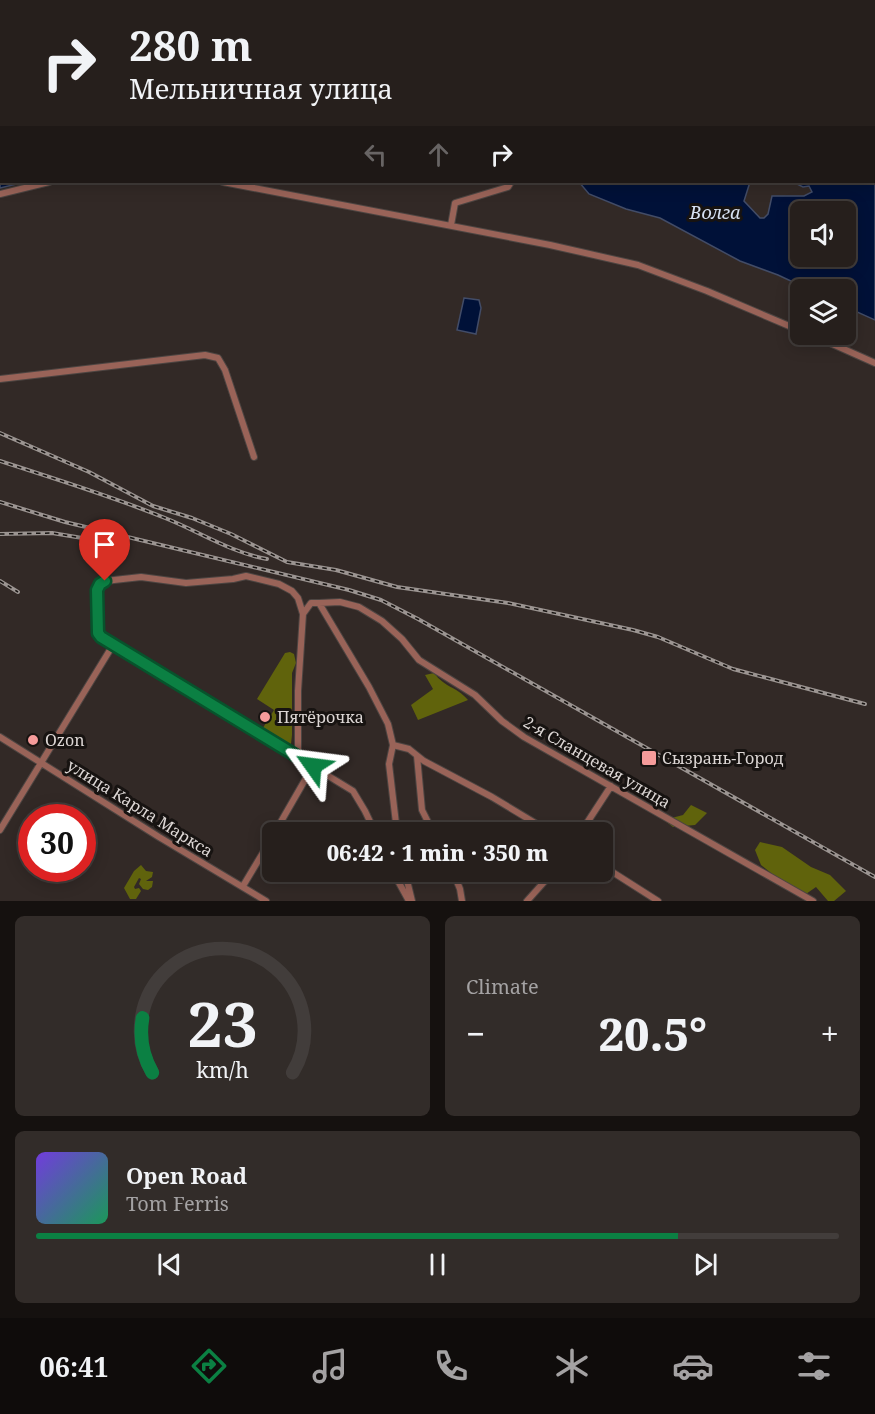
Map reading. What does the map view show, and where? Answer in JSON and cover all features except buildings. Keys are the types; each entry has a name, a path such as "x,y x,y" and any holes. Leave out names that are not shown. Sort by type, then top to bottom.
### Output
{"street":[{"path":"0,194 45,183"},
{"path":"229,183 451,225 638,265 790,326"},
{"path":"451,225 455,203 508,187 510,183"},
{"path":"835,345 875,363"},
{"path":"0,378 205,355 218,358 225,370 254,458"},
{"path":"298,757 298,691 303,614 292,591 279,584 246,576 186,583 141,578 105,581 100,584 97,590 98,633 113,645 352,791 370,822"},
{"name":"2-я Сланцевая улица","path":"303,614 311,603 340,602 359,607 382,621 402,639 419,660 476,695 509,726 524,736 813,901"},
{"path":"319,603 369,687 388,724 393,745 389,764 396,822"},
{"path":"0,830 113,645"},
{"name":"улица Карла Маркса","path":"0,737 266,901"},
{"path":"393,745 409,749 423,761 492,797 533,822"},
{"path":"417,755 422,810 429,822"},
{"path":"281,822 313,766"},
{"path":"587,822 611,786"},
{"path":"243,886 262,854"},
{"path":"613,872 658,901"},
{"path":"399,882 410,901"},
{"path":"407,882 410,901"},
{"path":"457,882 462,901"},
{"path":"526,901 544,882"}],"shaded area":[{"path":"285,653 294,654 296,663 292,673 292,735 291,744 288,747 261,731 274,710 257,699"},
{"path":"434,673 442,682 468,700 418,720 411,705 433,689 425,675"},
{"path":"691,805 707,813 695,825 673,827 664,820 683,815"},
{"path":"760,842 782,847 811,867 830,875 846,891 834,901 828,901 816,887 806,894 781,881 761,865 755,850"},
{"path":"141,865 146,871 153,872 152,877 146,881 153,881 152,887 148,890 143,889 139,884 141,879 139,878 134,887 141,891 136,899 130,899 124,888 134,871"}],"water":[{"path":"0,183 21,183 0,188"},
{"name":"Волга","path":"580,183 750,183 744,201 760,218 768,214 772,196 804,196 812,192 809,186 803,187 795,183 875,183 875,320 856,311 856,279 790,281 740,261 660,218 626,209 589,194"},
{"path":"464,298 479,300 481,308 476,334 457,330"}],"railway":[{"path":"0,433 89,472 153,506 192,518 231,534 287,562 336,570 397,587 508,603 633,630 658,637 733,669 865,704"},
{"path":"0,461 124,502 228,547 267,559"},
{"path":"0,502 65,522 349,590 381,600 875,877"},
{"path":"0,534 52,533 125,545"},
{"path":"0,581 18,592"}],"place":[{"name":"Пятёрочка","path":"265,717"},
{"name":"Ozon","path":"33,740"},
{"name":"Сызрань-Город","path":"649,758"}],"route":[{"path":"105,581 97,590 98,633 101,637 313,766"}]}
